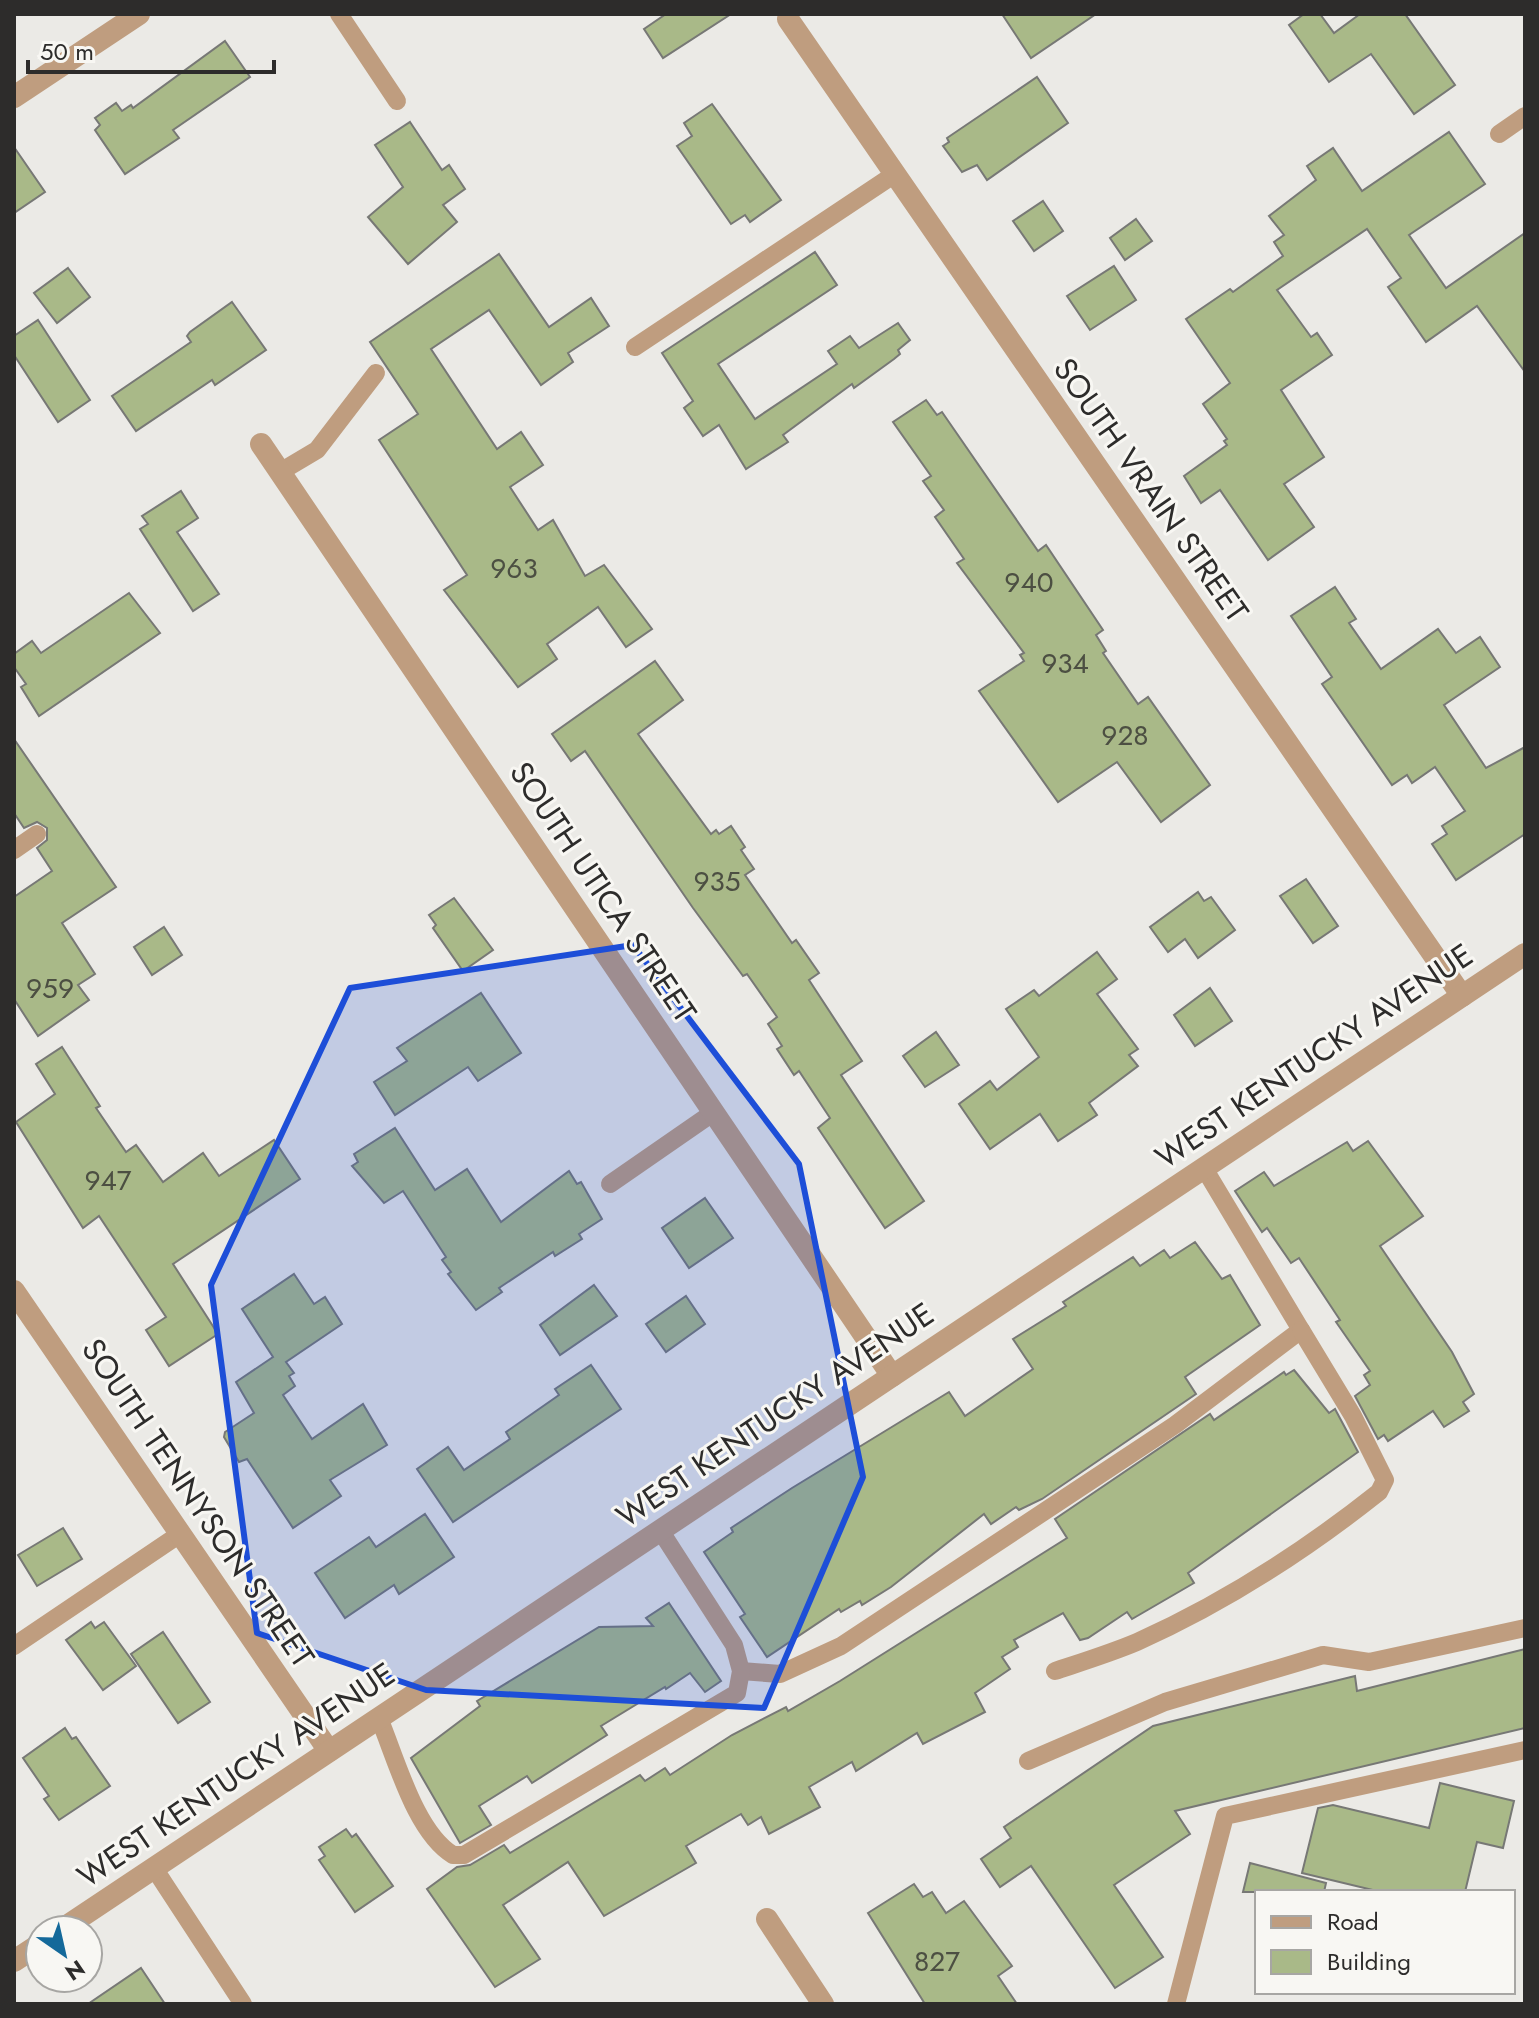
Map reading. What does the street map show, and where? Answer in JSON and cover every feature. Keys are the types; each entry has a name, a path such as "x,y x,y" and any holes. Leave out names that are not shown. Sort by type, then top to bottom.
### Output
{"street":[{"path":"14,97 139,14"},
{"name":"SOUTH VRAIN STREET","path":"788,19 1462,996"},
{"name":"SOUTH UTICA STREET","path":"261,444 892,1376"},
{"name":"WEST KENTUCKY AVENUE","path":"85,1914 1525,954"},
{"name":"SOUTH TENNYSON STREET","path":"14,1291 329,1751"},
{"path":"767,1919 823,2004"}],"lane":[{"path":"339,14 397,101"},
{"path":"1499,134 1525,116"},
{"path":"635,347 895,174"},
{"path":"280,472 317,450 376,373"},
{"path":"14,850 37,834"},
{"path":"610,1184 714,1112"},
{"path":"1055,1671 1135,1643 1182,1620 1269,1568 1379,1492 1385,1480 1373,1453 1204,1168"},
{"path":"741,1671 780,1674 841,1646 1175,1425 1301,1330"},
{"path":"379,1718 401,1774 433,1839 453,1855 464,1855 737,1693 741,1671 734,1645 660,1530"},
{"path":"14,1646 180,1534"},
{"path":"1028,1761 1165,1702 1323,1655 1369,1662 1525,1628"},
{"path":"1176,2004 1225,1816 1525,1750"},
{"path":"154,1868 243,2004"}],"highlighted area":[{"path":"633,945 799,1164 863,1477 764,1708 426,1690 257,1633 211,1285 350,988"}],"building":[{"path":"666,14 731,14 663,58 644,29"},
{"path":"1002,14 1096,14 1031,58"},
{"path":"1304,14 1320,14 1334,33 1360,14 1405,14 1455,85 1414,114 1371,54 1329,82 1289,25"},
{"path":"225,41 250,77 173,130 179,138 125,174 95,130 100,125 95,118 116,103 122,111 131,105 133,108"},
{"path":"1037,77 1068,123 987,180 977,165 962,172 943,146 949,142 947,138"},
{"path":"712,104 781,200 750,222 745,215 731,224 677,146 692,136 684,123"},
{"path":"410,122 442,170 449,165 465,189 443,205 457,222 408,264 368,217 403,187 375,145"},
{"path":"1449,132 1485,184 1409,235 1446,288 1525,233 1525,372 1477,306 1426,342 1388,287 1401,278 1367,229 1277,290 1311,337 1317,333 1332,355 1281,390 1324,457 1284,484 1314,527 1268,560 1220,490 1201,503 1184,476 1227,445 1224,441 1227,439 1203,404 1230,383 1186,319 1230,289 1233,292 1283,256 1274,242 1284,235 1269,216 1316,180 1307,166 1333,148 1362,191"},
{"path":"14,147 45,192 14,213"},
{"path":"1043,201 1063,231 1034,251 1013,221"},
{"path":"1136,219 1152,241 1125,260 1110,238"},
{"path":"815,252 837,285 718,364 755,419 837,364 828,351 850,336 859,348 898,323 910,340 898,350 900,354 894,359 854,388 852,384 783,435 788,442 746,469 719,425 703,436 684,408 693,401 662,353"},
{"path":"499,254 549,327 591,298 609,326 568,353 573,362 541,385 489,310 431,349 497,449 521,432 543,465 510,487 538,530 553,520 585,576 604,565 652,629 626,647 598,607 547,644 557,659 518,687 444,590 467,575 379,440 418,414 370,342"},
{"path":"1114,266 1136,300 1090,330 1067,296"},
{"path":"68,268 90,297 57,323 34,293"},
{"path":"232,302 266,350 215,385 212,380 136,431 112,396 191,342 187,336 190,332"},
{"path":"38,320 90,400 58,422 14,355 14,336"},
{"path":"926,400 937,415 942,412 1038,551 1046,545 1103,630 1096,635 1106,651 1103,653 1138,704 1148,697 1210,785 1161,822 1117,762 1058,802 979,691 1024,661 1020,655 1024,653 957,563 964,559 935,517 944,510 923,481 931,476 893,422"},
{"path":"181,491 198,518 177,532 219,594 193,611 140,529 148,524 142,516"},
{"path":"1335,587 1356,619 1349,623 1381,669 1438,629 1456,653 1480,637 1500,667 1444,705 1486,768 1525,747 1525,834 1456,880 1432,844 1447,834 1442,826 1465,811 1435,767 1412,783 1407,775 1392,785 1322,684 1332,677 1291,616"},
{"path":"129,593 160,633 39,716 21,687 26,684 14,667 14,654 32,641 41,653"},
{"path":"655,661 683,700 638,734 711,834 716,830 719,834 731,826 745,847 741,850 754,869 745,875 792,943 796,940 819,973 809,980 862,1061 841,1075 924,1201 885,1228 818,1128 830,1118 799,1071 794,1075 777,1049 782,1046 768,1024 777,1017 747,974 743,976 693,908 585,751 571,761 552,734"},
{"path":"14,739 116,887 62,923 95,974 78,985 89,1000 38,1036 14,999 14,897 52,871 37,848 47,840 47,828 37,822 24,828 14,813"},
{"path":"1306,879 1338,926 1313,943 1280,896"},
{"path":"1198,892 1204,901 1211,897 1235,930 1198,958 1185,939 1168,952 1150,927"},
{"path":"454,898 493,950 463,971 433,928 436,925 429,915"},
{"path":"164,927 182,955 152,975 134,947"},
{"path":"1097,952 1117,979 1097,994 1138,1049 1129,1055 1138,1066 1089,1103 1097,1115 1058,1141 1040,1114 990,1149 959,1104 990,1081 997,1090 1039,1057 1006,1009 1034,990 1039,996"},
{"path":"1210,988 1232,1021 1195,1046 1174,1015"},
{"path":"481,993 521,1053 478,1081 468,1067 395,1115 374,1082 407,1061 397,1048"},
{"path":"936,1032 959,1065 925,1087 903,1056"},
{"path":"62,1047 100,1106 96,1108 126,1152 136,1145 163,1182 203,1153 219,1176 274,1140 300,1179 173,1264 218,1334 169,1366 146,1330 166,1317 99,1216 83,1228 16,1122 55,1094 36,1064"},
{"path":"395,1128 435,1190 467,1169 501,1222 569,1171 577,1184 581,1182 602,1219 579,1234 582,1239 555,1256 553,1252 499,1288 502,1292 476,1310 448,1274 451,1272 442,1260 446,1257 403,1191 384,1203 352,1166 358,1162 354,1154"},
{"path":"1368,1141 1423,1216 1380,1246 1452,1352 1474,1394 1463,1402 1469,1411 1444,1427 1433,1411 1388,1441 1384,1435 1378,1439 1355,1396 1370,1385 1364,1375 1370,1371 1336,1322 1340,1320 1299,1258 1291,1263 1267,1228 1262,1232 1235,1191 1264,1172 1274,1186 1347,1142 1353,1151"},
{"path":"705,1198 733,1238 689,1268 662,1228"},
{"path":"1195,1242 1222,1279 1230,1275 1260,1325 1185,1377 1196,1394 1042,1499 1019,1510 1016,1507 991,1524 984,1514 891,1587 862,1605 860,1601 841,1612 839,1609 767,1657 740,1617 745,1614 704,1552 733,1532 731,1528 792,1488 949,1392 965,1416 1033,1369 1013,1339 1066,1306 1063,1302 1133,1257 1140,1266 1164,1250 1170,1258"},
{"path":"294,1274 314,1304 325,1297 342,1324 286,1362 294,1373 289,1376 295,1386 283,1395 312,1439 363,1404 387,1445 330,1480 341,1496 293,1528 247,1459 239,1462 224,1437 225,1432 254,1413 236,1382 273,1357 242,1309"},
{"path":"594,1285 617,1316 560,1355 540,1325"},
{"path":"686,1296 705,1324 666,1352 646,1324"},
{"path":"591,1365 621,1409 453,1522 417,1469 448,1447 464,1470 510,1439 506,1432 559,1395 555,1389"},
{"path":"1294,1370 1329,1413 1335,1409 1358,1452 1188,1573 1194,1583 1132,1619 1127,1612 1080,1640 1063,1613 1014,1640 1018,1647 1002,1657 1010,1669 975,1693 985,1712 923,1744 917,1733 856,1771 852,1762 809,1787 820,1807 769,1834 761,1817 748,1825 741,1814 686,1846 696,1863 604,1916 568,1862 503,1905 540,1959 495,1987 427,1889 457,1867 470,1865 504,1845 510,1853 640,1775 645,1781 665,1768 670,1775 732,1735 786,1707 788,1711 840,1681 1067,1538 1055,1519 1210,1414 1214,1420 1284,1372 1286,1375"},
{"path":"425,1514 454,1557 399,1594 394,1585 345,1618 315,1573 369,1537 376,1547"},
{"path":"63,1528 82,1559 37,1586 18,1555"},
{"path":"669,1603 721,1681 705,1692 690,1673 601,1726 607,1735 532,1783 527,1776 479,1806 491,1825 460,1843 411,1758 480,1706 477,1701 599,1627 653,1626 646,1618"},
{"path":"91,1622 95,1628 104,1622 136,1666 103,1690 66,1640"},
{"path":"163,1632 210,1702 178,1723 131,1654"},
{"path":"1525,1649 1525,1728 1175,1811 1190,1834 1114,1885 1163,1957 1115,1988 1031,1866 1000,1887 981,1859 1011,1838 1004,1827 1153,1726 1355,1676 1357,1691"},
{"path":"65,1728 72,1739 76,1737 110,1786 59,1820 44,1799 49,1796 23,1758"},
{"path":"1440,1783 1514,1801 1503,1848 1477,1842 1465,1890 1373,1890 1302,1873 1318,1808 1333,1805 1429,1828"},
{"path":"346,1829 352,1837 356,1834 393,1886 355,1912 319,1860 325,1856 319,1847"},
{"path":"1250,1863 1326,1883 1324,1890 1243,1892"},
{"path":"914,1884 923,1897 932,1892 946,1913 964,1901 1012,1966 998,1976 1017,2004 925,2004 868,1913"},
{"path":"141,1968 165,2004 88,2004"}]}
